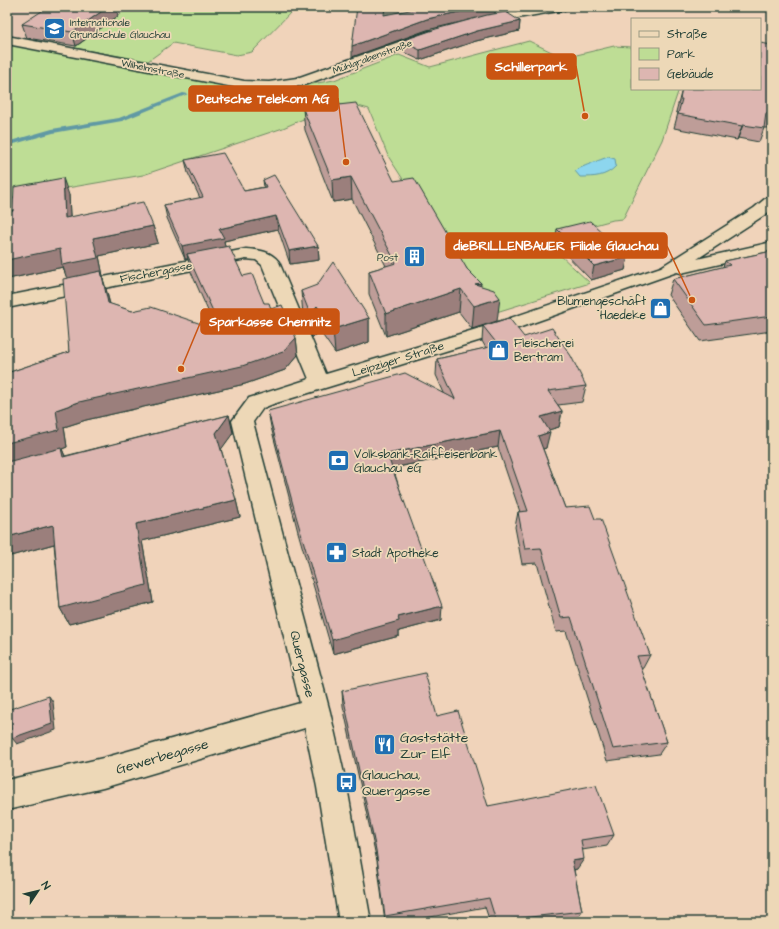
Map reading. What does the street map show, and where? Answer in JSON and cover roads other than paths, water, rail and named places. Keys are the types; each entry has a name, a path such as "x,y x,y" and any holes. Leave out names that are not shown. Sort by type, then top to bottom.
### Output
{"street":[{"path":"472,24 529,12 564,7"},
{"name":"Mühlgrabenstraße","path":"299,82 445,31"},
{"name":"Wilhelmstraße","path":"7,40 244,86 269,86 299,82"},
{"name":"Leipziger Straße","path":"238,413 256,403 516,322 666,271 760,211 772,201"},
{"path":"666,271 772,247"},
{"name":"Fischergasse","path":"7,302 246,254 260,255 270,262 320,382"},
{"name":"Quergasse","path":"238,413 242,421 316,712 332,787 355,922"},
{"name":"Gewerbegasse","path":"7,795 103,773 316,712"}],"water":[{"path":"608,157 615,159 616,166 604,174 580,177 575,171 585,166"}],"waterway":[{"path":"7,144 52,131 120,120 185,94"}],"place":[{"name":"Internationale Grundschule Glauchau","path":"54,28"},
{"name":"Schillerpark","path":"585,116"},
{"name":"Deutsche Telekom AG","path":"346,162"},
{"name":"Post","path":"414,257"},
{"name":"dieBRILLENBAUER Filiale Glauchau","path":"692,300"},
{"name":"Blumengeschäft Haedeke","path":"661,308"},
{"name":"Fleischerei Bertram","path":"498,350"},
{"name":"Sparkasse Chemnitz","path":"181,369"},
{"name":"Volksbank-Raiffeisenbank Glauchau eG","path":"338,461"},
{"name":"Stadt Apotheke","path":"337,553"},
{"name":"Gaststätte Zur Elf","path":"385,745"},
{"name":"Glauchau, Quergasse","path":"346,782"}]}
